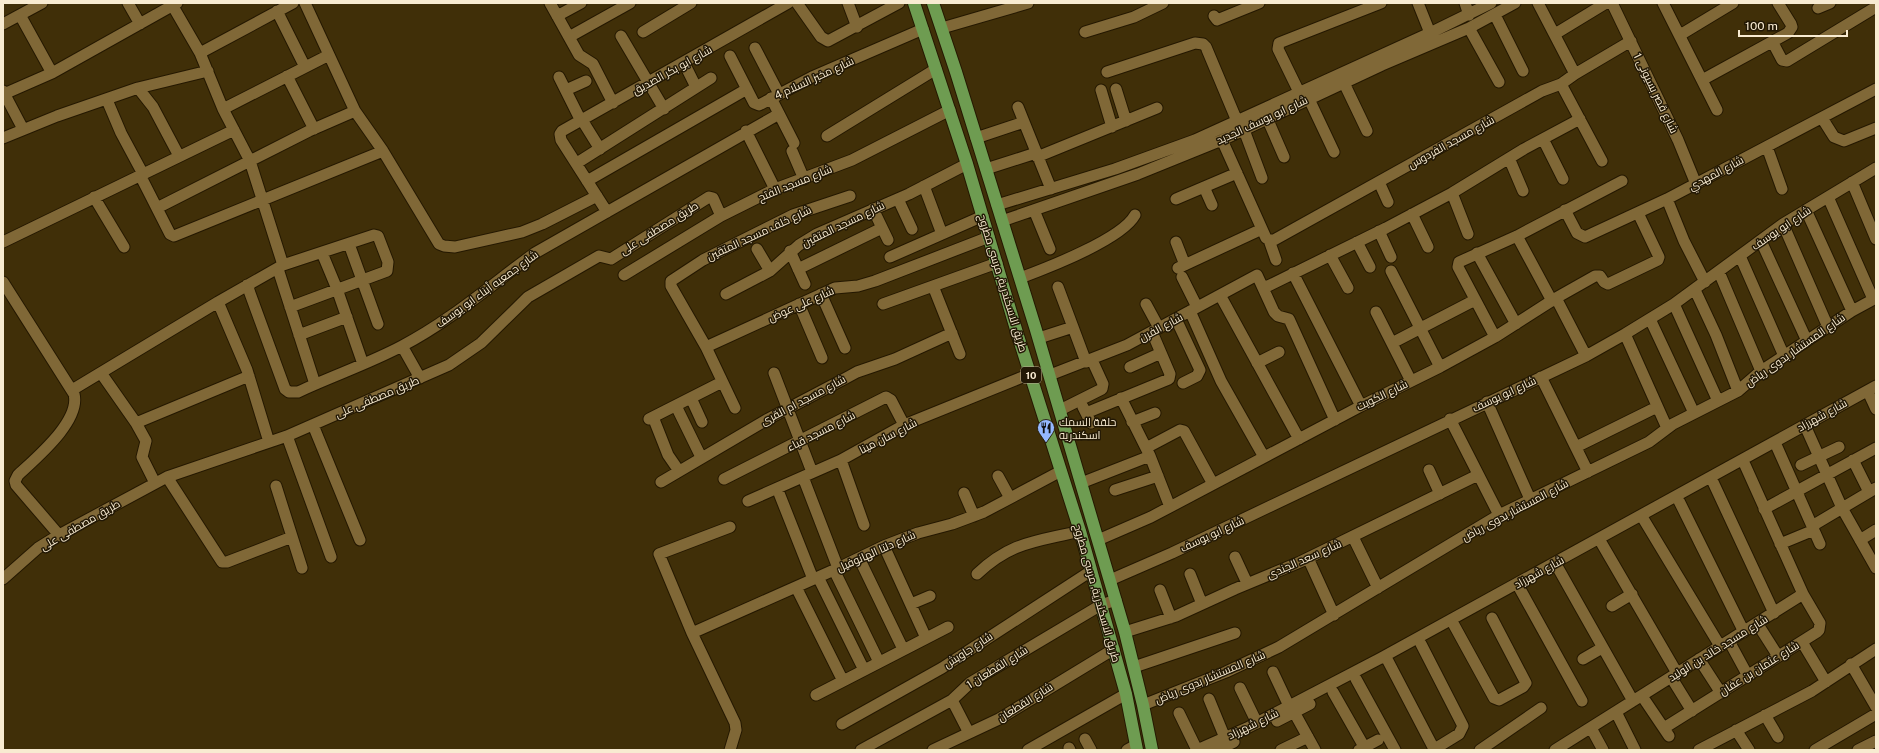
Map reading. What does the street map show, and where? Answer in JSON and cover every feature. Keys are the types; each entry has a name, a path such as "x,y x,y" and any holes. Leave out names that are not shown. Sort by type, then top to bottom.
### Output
{"main road":[{"name":"طريق الاسكندرية, مرسى مطروح","path":"914,3 967,164 1018,336 1080,532 1126,694 1133,748"},
{"name":"طريق الاسكندرية, مرسى مطروح","path":"933,3 1038,334 1116,600 1134,667 1152,750"},
{"path":"938,74 956,72"},
{"path":"1018,336 1038,334"}],"street":[{"path":"128,3 140,24"},
{"path":"200,53 293,3"},
{"path":"305,3 355,111 383,151 436,241 444,246 455,247 522,232 542,224 597,196"},
{"path":"550,3 579,55 593,64 613,103"},
{"path":"557,16 582,3"},
{"path":"569,37 630,3"},
{"path":"643,32 691,3"},
{"name":"شارع ابو بكر الصديق","path":"576,164 561,140 560,134 562,131 788,3"},
{"path":"797,3 824,40 832,40 899,3"},
{"path":"848,3 857,26"},
{"path":"942,28 1028,3"},
{"path":"1085,32 1129,18 1163,3"},
{"path":"1214,16 1217,20 1259,3"},
{"path":"1418,3 1430,34"},
{"path":"1465,3 1469,15"},
{"name":"شارع ابو يوسف الجديد","path":"998,205 1267,118 1344,83 1380,60 1491,3"},
{"name":"شارع ابو يوسف الجديد","path":"1002,221 1138,174 1222,140 1240,126 1299,92 1380,60 1469,28 1515,3"},
{"path":"1538,3 1575,74"},
{"path":"1555,34 1606,3"},
{"name":"شارع قصر بسيونى 1","path":"1612,3 1678,140 1696,184"},
{"path":"1663,3 1717,110"},
{"path":"1680,35 1719,7 1733,3"},
{"path":"1702,80 1788,33 1792,27 1778,3"},
{"path":"1818,8 1830,3"},
{"path":"3,24 39,4"},
{"path":"23,129 4,93 52,73 174,4 200,53 223,109 250,161 281,267 290,307 315,384"},
{"path":"1299,92 1278,49 1279,42 1376,4"},
{"path":"1773,42 1782,60 1787,61 1876,7"},
{"path":"277,11 305,67"},
{"path":"20,15 52,73"},
{"path":"1495,15 1523,71"},
{"path":"1469,28 1499,82"},
{"name":"شارع مخبز السلام 4","path":"730,56 756,104 812,77 923,29"},
{"path":"621,36 664,109"},
{"name":"شارع مسجد الفردوس","path":"1269,240 1274,240 1542,91 1562,84 1575,74 1631,41"},
{"path":"1107,72 1195,43 1204,44 1262,178"},
{"path":"755,48 775,96 779,114 804,178"},
{"path":"223,109 329,55"},
{"path":"684,63 696,87"},
{"path":"3,138 23,129 138,88 208,71"},
{"path":"827,136 938,74"},
{"path":"287,76 314,129"},
{"path":"559,77 582,120 600,149"},
{"path":"607,212 576,164 711,78"},
{"path":"566,90 586,81"},
{"path":"1344,83 1367,131"},
{"path":"1562,84 1602,161"},
{"path":"138,88 154,107 179,156"},
{"path":"587,181 747,89"},
{"name":"شارع المهدي","path":"1565,210 1577,233 1585,237 1667,199 1876,89"},
{"path":"1101,90 1112,127"},
{"path":"1116,90 1126,120"},
{"path":"1309,99 1334,152"},
{"path":"107,100 156,208 170,234 174,236 383,151"},
{"path":"1018,107 1050,189"},
{"path":"986,169 1037,155 1112,127 1157,108"},
{"name":"شارع مسجد الفتح","path":"624,274 721,216 775,189 852,160 950,110"},
{"path":"156,208 314,129 355,111"},
{"name":"شارع جمعيه أبناء ابو يوسف","path":"247,285 285,389 289,392 298,392 402,346 461,308 535,253 746,131 779,114"},
{"path":"1267,118 1284,157"},
{"path":"1822,118 1834,137 1844,141 1876,128"},
{"path":"1335,420 1289,319 1274,312 1263,286 1268,286 1293,272 1357,242 1452,193 1509,158 1580,119"},
{"path":"976,138 1024,122"},
{"path":"3,242 234,130"},
{"path":"746,131 775,189"},
{"path":"1543,139 1563,179"},
{"path":"1222,140 1262,229 1269,240 1276,260"},
{"path":"1768,147 1782,189"},
{"path":"1509,158 1523,191"},
{"name":"شارع مسجد المتقين","path":"726,294 770,271 790,252 817,234 898,199 967,164"},
{"name":"شارع ابو يوسف","path":"1110,580 1172,553 1450,419 1586,356 1674,304 1784,224 1876,168"},
{"path":"1176,199 1237,173"},
{"path":"1495,337 1458,268 1461,259 1517,236 1622,181"},
{"path":"1379,182 1388,202"},
{"path":"1852,182 1876,239"},
{"path":"924,186 942,234"},
{"path":"1204,187 1212,204"},
{"path":"1452,193 1468,234"},
{"name":"شارع خلف مسجد المتقين","path":"706,347 671,286 672,280 702,260 793,215 850,196"},
{"path":"94,197 124,247"},
{"name":"طريق مصطفى على","path":"3,579 38,548 59,535 167,477 205,462 287,436 449,365 481,343 528,297 585,263 600,256 611,259 710,197 713,198 721,216"},
{"path":"1828,197 1874,299"},
{"path":"898,199 912,229"},
{"path":"1667,199 1684,241 1705,282"},
{"path":"873,209 888,240"},
{"path":"1034,210 1050,249"},
{"path":"1806,210 1852,311"},
{"name":"شارع الكويت","path":"1098,540 1151,517 1361,406 1440,367 1495,337 1597,275 1608,284 1659,258 1638,213"},
{"path":"1412,214 1428,247"},
{"path":"890,257 983,216"},
{"path":"1020,278 1088,248 1127,226 1135,216"},
{"path":"1784,224 1828,327"},
{"path":"798,269 882,228"},
{"path":"1182,270 1262,229"},
{"path":"1379,231 1391,257"},
{"path":"72,390 218,302 281,267 377,235 388,262 387,271 290,307"},
{"path":"1517,236 1586,356"},
{"name":"شارع على عوض","path":"706,347 835,288 858,286 875,281 989,237"},
{"path":"1761,241 1807,341"},
{"path":"1176,242 1182,270 1194,309 1221,381 1264,457"},
{"path":"1357,242 1370,267"},
{"path":"349,244 378,324"},
{"path":"757,249 770,271"},
{"path":"790,252 806,284"},
{"path":"322,253 337,289 362,364"},
{"path":"1477,253 1516,324"},
{"path":"1330,255 1348,288"},
{"path":"1740,256 1784,356"},
{"path":"883,304 997,263"},
{"path":"1391,271 1440,367"},
{"path":"1293,272 1361,406"},
{"path":"1718,272 1761,371"},
{"name":"شارع الفرن","path":"1050,375 1127,346 1255,275 1259,276 1263,286"},
{"path":"3,282 72,390 75,398 73,413 47,448 18,475 15,480 16,485 59,535"},
{"path":"933,286 960,354"},
{"path":"1058,287 1073,327 1103,386 1100,390 1079,399 1060,410"},
{"path":"1695,290 1716,335 1738,391"},
{"path":"821,294 845,348"},
{"path":"1220,295 1299,439"},
{"name":"شارع المستشار بدوى رياض","path":"1143,705 1253,660 1334,615 1499,515 1649,442 1667,428 1738,391 1761,371 1852,311 1874,299"},
{"path":"1392,343 1475,300"},
{"path":"218,302 249,376 269,442"},
{"path":"799,304 822,358"},
{"path":"1086,413 1169,379 1170,374 1161,353 1156,330 1146,304"},
{"path":"1674,304 1718,401"},
{"path":"1376,312 1412,381"},
{"path":"299,335 347,317"},
{"path":"1176,319 1200,370 1197,376 1183,383"},
{"path":"1650,319 1694,413"},
{"path":"1038,334 1073,327"},
{"name":"شارع مسجد ام القرى","path":"661,482 788,408 857,372 895,359 952,333"},
{"path":"1625,334 1667,428"},
{"path":"402,346 420,378"},
{"path":"706,347 735,408"},
{"path":"1257,363 1279,352"},
{"path":"1130,366 1161,353"},
{"path":"101,373 136,423 146,441 142,459 155,483"},
{"path":"774,374 800,442 836,569 878,662"},
{"name":"شارع سان مينا","path":"748,501 841,460 904,425 1030,374"},
{"path":"136,423 249,376"},
{"path":"1541,377 1588,472"},
{"path":"679,471 668,455 651,418 722,382"},
{"name":"شارع شهرزاد","path":"1197,750 1228,744 1257,723 1333,692 1876,386"},
{"path":"1873,394 1876,409"},
{"name":"شارع شهرزاد","path":"1217,750 1292,709 1454,625 1520,589 1550,570 1602,544 1672,502 1713,482 1873,394"},
{"name":"شارع مسجد قباء","path":"724,479 800,442 886,397 891,400 904,425"},
{"path":"691,398 702,422"},
{"path":"1121,398 1148,452 1170,507"},
{"path":"1079,399 1091,423"},
{"path":"1487,402 1530,499"},
{"path":"676,406 702,457"},
{"path":"1576,447 1657,407"},
{"path":"1132,422 1155,413"},
{"path":"1450,419 1499,515"},
{"path":"313,425 360,540"},
{"path":"1081,483 1148,452 1180,430 1184,431 1213,484"},
{"path":"1807,430 1842,508 1874,561"},
{"path":"287,436 331,557"},
{"path":"1777,447 1820,544"},
{"path":"1801,465 1839,447"},
{"path":"1764,509 1876,448"},
{"path":"841,460 864,525"},
{"path":"1780,544 1813,528 1872,490 1854,460"},
{"path":"1744,465 1803,594"},
{"path":"1429,470 1440,494"},
{"name":"شارع دلتا الهانوفيل","path":"692,634 884,546 918,533 974,516 1061,471"},
{"name":"شارع سعد الجندى","path":"1125,632 1171,618 1308,558 1478,475"},
{"path":"998,476 1010,498"},
{"path":"1115,490 1158,476"},
{"path":"167,477 222,562 227,562 292,536"},
{"path":"1713,482 1774,613"},
{"path":"276,486 302,568"},
{"path":"777,488 816,578 864,670"},
{"path":"964,493 974,516"},
{"path":"1672,502 1744,632"},
{"path":"1644,520 1724,644 1748,676"},
{"path":"730,527 660,553 692,634 735,723 736,730 730,750"},
{"path":"1860,540 1876,530"},
{"path":"977,574 992,560 1008,550 1026,543 1080,532"},
{"path":"1353,536 1378,588"},
{"path":"1602,544 1632,594 1692,711"},
{"path":"884,546 926,638"},
{"path":"1235,557 1248,583"},
{"path":"859,558 904,649"},
{"path":"1308,558 1334,615"},
{"name":"شارع عثمان بن عفان","path":"1550,570 1602,648 1638,698 1666,732 1692,711 1817,632 1820,627 1820,623 1803,594"},
{"name":"شارع جاويش","path":"842,724 942,668 1091,571"},
{"path":"1190,574 1202,604"},
{"path":"796,587 843,681"},
{"path":"1520,589 1582,701"},
{"path":"1160,590 1171,618"},
{"path":"1612,606 1632,594"},
{"name":"شارع مسجد خالد بن الوليد","path":"1555,750 1571,746 1591,728 1803,594"},
{"path":"911,604 930,596"},
{"name":"شارع القطعان 1","path":"861,750 952,700 970,682 1101,605 1116,600"},
{"path":"1454,625 1494,698 1499,700 1523,687 1526,683 1492,618"},
{"path":"1757,623 1778,656"},
{"path":"816,695 948,627"},
{"path":"1134,667 1235,633"},
{"path":"1802,642 1826,682"},
{"path":"1388,661 1434,750 1459,734 1463,726 1417,644"},
{"path":"1583,659 1602,648"},
{"name":"شارع القطعان","path":"933,750 999,719 1114,649"},
{"path":"1699,750 1826,682 1851,664 1876,649"},
{"path":"1699,659 1721,692"},
{"path":"1851,664 1876,707"},
{"path":"1273,672 1315,750"},
{"path":"1356,679 1394,750"},
{"path":"1240,688 1257,723"},
{"path":"1333,692 1363,749 1378,740"},
{"path":"1028,750 1126,694"},
{"path":"1209,699 1228,744"},
{"path":"952,700 969,733"},
{"path":"1480,750 1541,708"},
{"path":"1616,712 1635,750"},
{"path":"1179,713 1197,750"},
{"path":"1815,750 1876,714"},
{"path":"1765,715 1778,737"},
{"path":"1591,728 1603,750"},
{"path":"1736,730 1749,750"},
{"path":"1281,750 1308,737"},
{"path":"1085,740 1091,750"},
{"path":"1860,750 1876,742"}],"place":[{"name":"حلقة السمك اسكندريه","path":"1046,443"}]}
